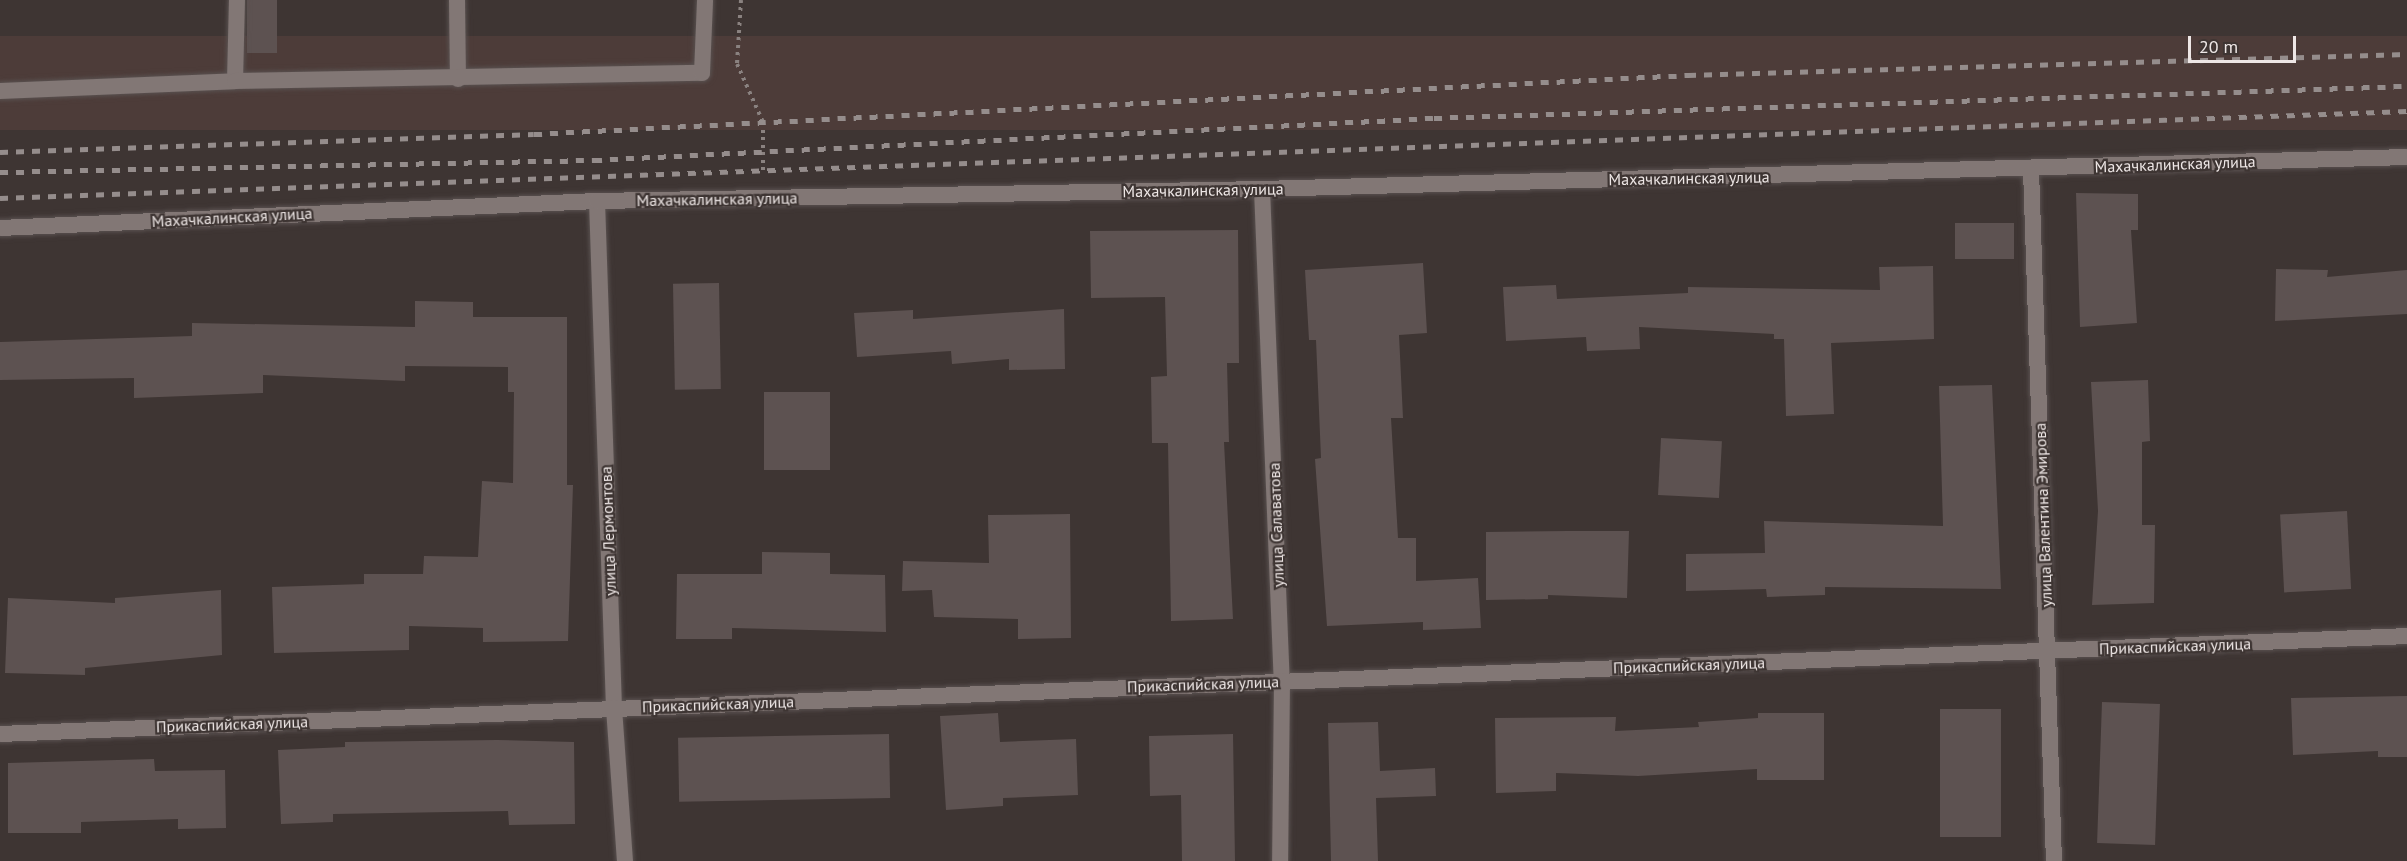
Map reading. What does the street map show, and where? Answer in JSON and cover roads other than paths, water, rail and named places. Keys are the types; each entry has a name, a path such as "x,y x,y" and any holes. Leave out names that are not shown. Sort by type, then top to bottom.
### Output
{"street":[{"path":"235,81 237,0"},
{"path":"457,0 458,79"},
{"path":"0,91 235,81 458,79 702,73 705,0"},
{"name":"Махачкалинская улица","path":"0,228 597,201 1262,189 2407,157"},
{"name":"улица Валентина Эмирова","path":"2031,169 2054,861"},
{"name":"улица Салаватова","path":"1262,189 1282,681 1280,861"},
{"name":"улица Лермонтова","path":"597,201 614,708 625,861"},
{"name":"Прикаспийская улица","path":"0,734 2407,636"}],"railway":[{"path":"0,152 534,134 1688,75 2407,54"},
{"path":"0,172 594,160 1434,118 2407,86"},
{"path":"0,198 2407,111"}]}
